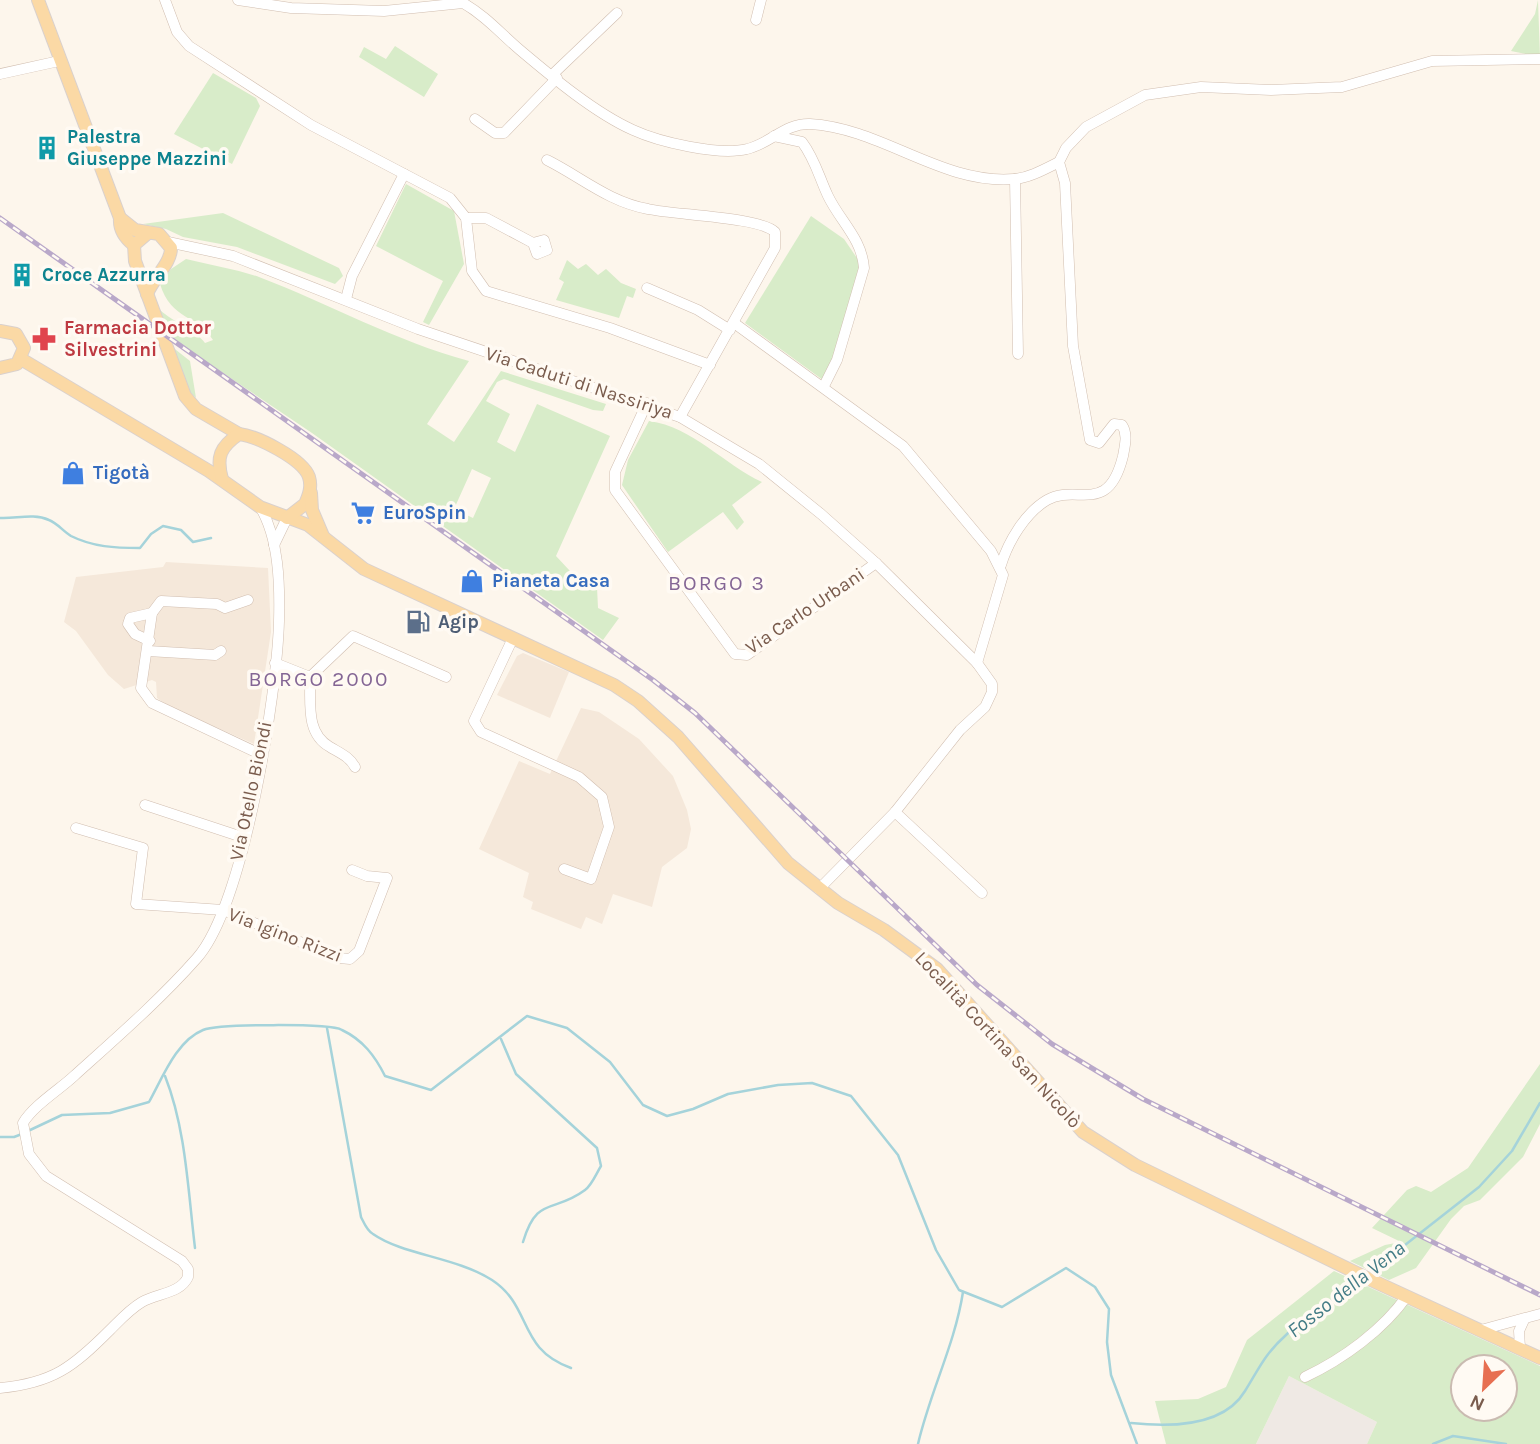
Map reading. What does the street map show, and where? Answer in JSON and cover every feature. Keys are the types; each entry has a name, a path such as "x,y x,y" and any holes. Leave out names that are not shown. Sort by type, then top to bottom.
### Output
{"main road":[{"path":"38,0 126,239 134,245 136,264 185,396 220,431 222,479"},
{"path":"120,218 135,230 159,234 169,249 163,267 154,276 147,294"},
{"path":"134,245 148,233"},
{"path":"136,264 150,271 163,267"},
{"path":"0,331 10,331 20,338 24,348 21,359 12,367 0,368"},
{"path":"21,359 222,479 260,507 287,518 305,504 310,489"},
{"path":"209,418 239,434 261,439 304,468 313,510 323,536"},
{"path":"191,462 221,452 239,434"},
{"name":"Località Cortina San Nicolò","path":"287,518 298,520 323,536 364,569 614,685 638,701 678,737 769,844 819,889 914,950 937,969 1066,1115 1093,1138 1135,1165 1363,1276 1540,1358"}],"street":[{"path":"165,0 177,32 189,46 310,125 450,198 466,218 472,271 486,290 610,328 710,365"},
{"path":"238,0 290,8 384,11 470,3 519,49 609,117 633,130 666,141 719,150 748,149 793,126 832,127 872,138 961,174 1015,179 1059,162 1066,148 1086,127 1145,95 1201,87 1271,90 1342,87 1432,61 1540,59"},
{"path":"756,20 761,0"},
{"path":"475,119 495,133 504,133 617,13"},
{"path":"0,74 59,61"},
{"path":"774,136 802,142 813,157 829,197 863,253 864,268 837,360 824,386"},
{"path":"547,160 626,204 769,226 775,232 775,248 680,417"},
{"path":"1001,565 1008,543 1049,498 1081,496 1102,491 1110,484 1120,465 1126,436 1125,429 1118,424 1099,443 1090,440 1088,435 1073,346 1065,183 1059,162"},
{"path":"346,299 352,276 404,174"},
{"path":"1015,179 1018,354"},
{"path":"466,218 486,218 533,243"},
{"name":"Via Caduti di Nassiriya","path":"169,249 192,248 233,256 483,352 647,403 680,417 760,464 876,563 978,663"},
{"path":"648,288 732,327 824,386 903,446 1001,565 1003,575 978,663 992,684 990,700 960,730 895,812 819,889"},
{"name":"Via Carlo Urbani","path":"647,403 615,472 615,490 734,653 747,655 876,563"},
{"name":"Via Otello Biondi","path":"0,1388 32,1384 59,1374 79,1361 130,1311 154,1296 177,1289 188,1277 188,1269 182,1261 61,1188 46,1176 29,1154 23,1129 26,1118 197,958 223,910 244,838 262,755 279,620 274,546 267,519 260,507"},
{"name":"Via Otello Biondi","path":"274,546 287,518"},
{"path":"248,600 225,608 218,604 161,601 152,614 141,688 152,703 262,755"},
{"path":"152,614 137,614 130,618 128,624 149,646 215,655 221,651"},
{"path":"355,767 351,759 321,742 312,729 310,677 353,636 446,677"},
{"path":"513,638 474,721 481,733 579,777 602,797 609,827 591,879 564,869"},
{"path":"275,663 310,677"},
{"path":"145,805 244,838"},
{"path":"895,812 982,893"},
{"name":"Via Igino Rizzi","path":"76,828 143,848 136,904 223,910 339,958 350,960 359,951 387,878 367,876 352,870"},
{"path":"1305,1377 1394,1316 1407,1296"},
{"path":"1498,1338 1510,1326 1540,1314"},
{"path":"1481,1330 1526,1319"},
{"path":"1520,1348 1519,1331 1526,1319"}],"shaded area":[{"path":"166,562 268,568 271,632 254,744 168,706 157,698 156,682 152,680 124,689 108,675 76,631 64,622 76,577 163,567"},
{"path":"523,653 569,672 550,718 497,695 517,656"},
{"path":"581,708 599,712 639,739 673,776 687,810 691,829 687,848 662,867 652,907 613,894 602,924 586,917 581,929 531,909 533,902 523,897 529,873 479,849 519,761 550,774"},
{"path":"1289,1376 1377,1422 1367,1444 1256,1444"}],"green space":[{"path":"1538,0 1540,57 1511,51 1535,14"},
{"path":"395,46 438,74 424,97 359,57 364,47 386,59"},
{"path":"213,73 256,98 260,106 232,164 174,134"},
{"path":"406,184 454,211 464,264 429,325 423,322 443,281 376,246"},
{"path":"223,213 339,268 343,276 335,284 237,247 183,237 166,229 143,224"},
{"path":"811,216 844,239 861,264 837,353 823,380 745,323"},
{"path":"186,259 250,274 389,333 469,361 427,424 454,442 501,371 606,404 603,411 593,410 504,379 497,382 486,401 510,414 497,442 515,452 537,404 610,436 556,556 570,571 597,587 598,608 619,618 603,640 312,433 171,338 160,310 205,343 213,340 200,326 178,311 165,296 160,284 171,269","holes":["472,469 491,478 473,518 454,509"]},
{"path":"567,260 578,269 586,264 598,275 606,269 621,283 636,289 633,298 627,296 619,318 556,300 564,282 559,279"},
{"path":"171,346 190,361 196,398 187,389"},
{"path":"649,421 694,438 762,482 732,505 744,522 737,530 723,512 668,552 622,485 628,460"},
{"path":"1540,1064 1540,1124 1523,1157 1480,1200 1464,1206 1451,1219 1416,1268 1389,1280 1350,1261 1385,1245 1401,1242 1372,1228 1407,1190 1416,1186 1431,1192 1468,1168"},
{"path":"1334,1271 1512,1353 1449,1353 1449,1423 1519,1423 1519,1356 1540,1366 1540,1444 1367,1444 1377,1422 1289,1376 1256,1444 1166,1444 1155,1401 1198,1399 1226,1387 1247,1340"}],"waterway":[{"path":"0,518 43,518 52,521 79,540 113,547 140,548 151,534 163,526 181,530 193,542 211,538"},
{"path":"28,1131 62,1115 110,1113 149,1102 177,1052 193,1035 203,1030 229,1026 296,1025 342,1030 368,1049 385,1076 431,1090 527,1016 567,1028 610,1062 643,1105 667,1116 693,1109 728,1094 778,1085 812,1083 851,1096 898,1155 936,1250 959,1290 1002,1307 1066,1268 1095,1287 1109,1309 1107,1342 1111,1375 1137,1444"},
{"path":"327,1028 361,1217 367,1229 399,1247 462,1266 492,1280 514,1302 533,1339 542,1350 554,1360 571,1368"},
{"path":"501,1039 516,1074 597,1148 601,1166 585,1190 540,1211 528,1227 523,1242"},
{"path":"165,1076 182,1139 195,1248"},
{"name":"Fosso della Vena","path":"1368,1274 1479,1187 1512,1151 1540,1103"},
{"path":"0,1137 22,1134"},
{"name":"Fosso della Vena","path":"1131,1423 1178,1424 1194,1422 1223,1412 1235,1403 1267,1355 1294,1327 1361,1281"},
{"path":"918,1444 954,1330 963,1292"},
{"path":"1433,1444 1453,1436 1506,1444"}],"railway":[{"path":"0,218 653,680 695,713 977,985 1052,1044 1143,1099 1540,1295"}],"place":[{"name":"Palestra Giuseppe Mazzini","path":"47,148"},
{"name":"Croce Azzurra","path":"22,275"},
{"name":"Farmacia Dottor Silvestrini","path":"44,339"},
{"name":"Tigotà","path":"73,473"},
{"name":"EuroSpin","path":"363,513"},
{"name":"Pianeta Casa","path":"472,581"},
{"name":"Agip","path":"418,622"}],"district":[{"name":"BORGO 3","path":"717,583"},
{"name":"BORGO 2000","path":"319,679"}]}
